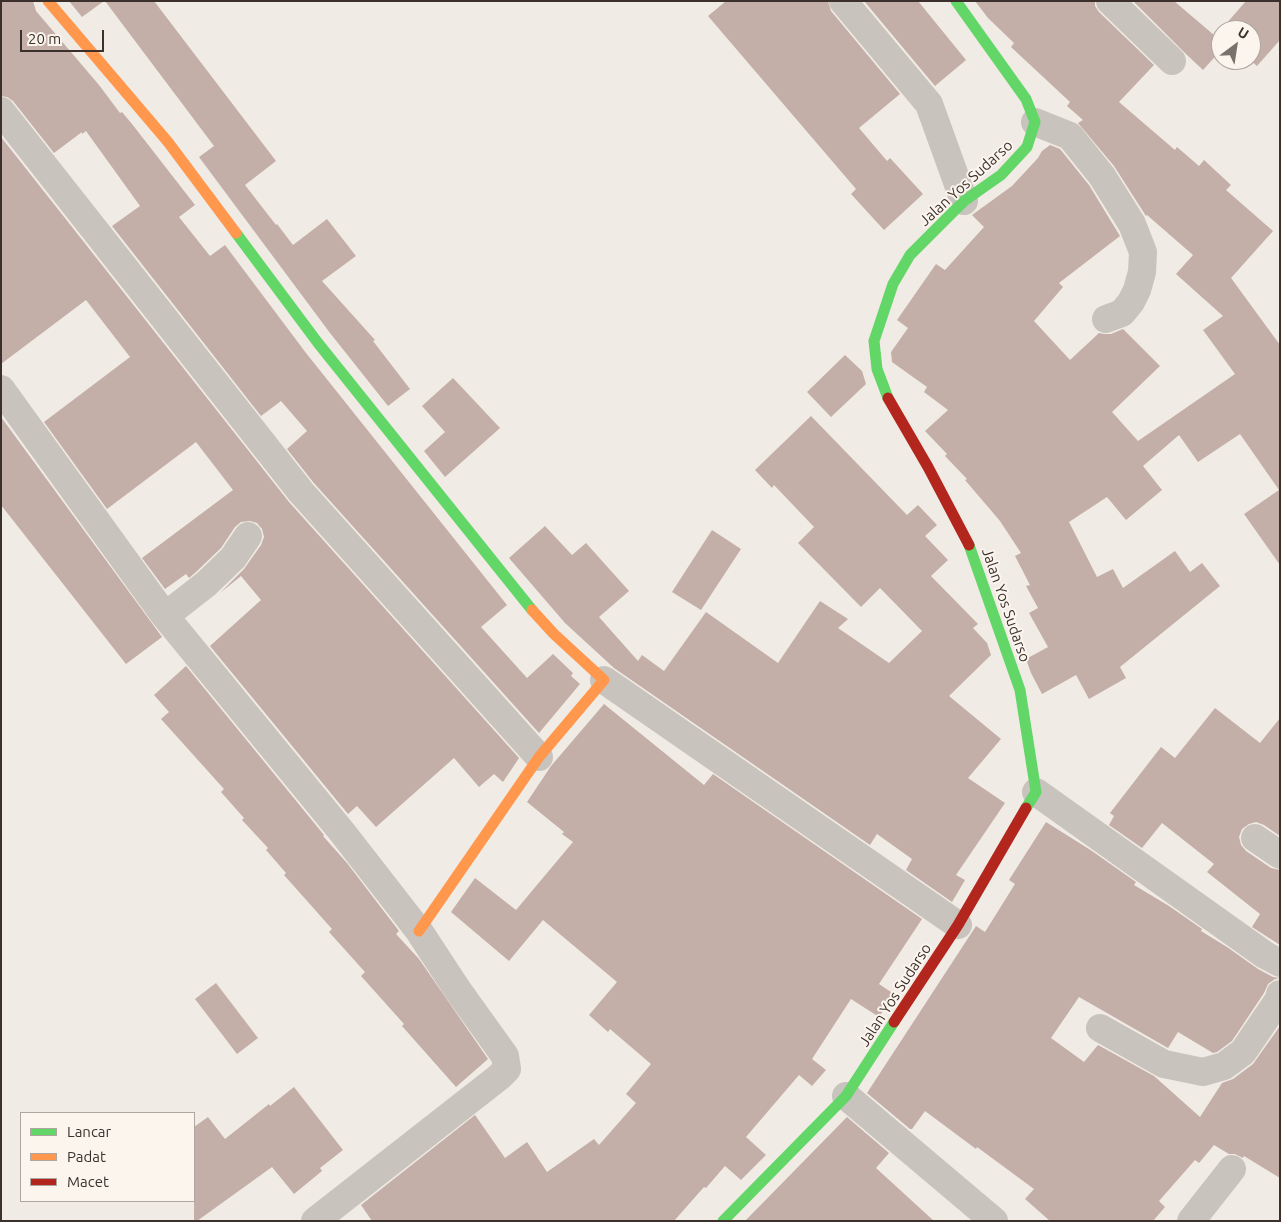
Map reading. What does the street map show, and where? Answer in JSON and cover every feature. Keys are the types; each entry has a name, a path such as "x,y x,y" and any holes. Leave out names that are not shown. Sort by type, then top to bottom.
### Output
{"street":[{"path":"48,1 168,142 318,343 518,594 554,634 604,680 958,926"},
{"path":"843,1 930,104 964,201"},
{"path":"956,1 1026,99 1035,122 1070,136 1102,176 1132,224 1143,252 1142,272 1137,290 1131,302 1122,312 1106,319"},
{"path":"1110,1 1172,61"},
{"path":"1,111 301,492 539,757"},
{"name":"Jalan Yos Sudarso","path":"723,1221 846,1096 958,926 1036,792 1020,690 968,544 928,467 889,401 877,369 874,341 893,284 910,255 964,201 1001,175 1027,147 1035,122"},
{"path":"1,389 166,616 342,832 419,931 505,1056 507,1069 500,1077 315,1221"},
{"path":"166,616 206,584 233,558 248,536"},
{"path":"419,931 539,757 604,680"},
{"path":"1036,792 1265,955 1280,963"},
{"path":"1255,838 1280,855"},
{"path":"1100,1028 1164,1064 1203,1072 1224,1066 1243,1052 1280,994"},
{"path":"846,1096 994,1221"},
{"path":"1192,1221 1232,1169"}],"building":[{"path":"1,1 33,1 36,11 99,85 120,113 122,112 132,124 195,205 179,217 210,256 225,245 306,353 507,605 481,627 527,678 553,654 573,673 571,676 580,684 539,733 313,482 287,449 307,431 281,401 261,416 112,226 140,206 86,131 54,153 13,101 1,96"},
{"path":"69,1 104,1 82,17"},
{"path":"105,1 154,1 276,161 245,185 293,245 327,219 356,256 322,281 375,340 373,341 410,389 388,406 330,333 199,157 214,146"},
{"path":"726,1 828,1 831,11 900,94 859,128 887,161 890,158 923,194 884,230 851,194 856,189 708,16"},
{"path":"864,1 918,1 966,60 935,86"},
{"path":"975,1 1095,1 1095,6 1099,12 1154,65 1119,102 1175,150 1177,147 1199,166 1204,160 1231,185 1226,190 1273,231 1231,278 1280,345 1280,565 1244,514 1279,490 1240,434 1198,462 1179,435 1143,466 1162,490 1126,520 1107,497 1069,522 1097,577 1113,569 1123,588 1175,551 1190,572 1202,563 1220,586 1120,667 1126,678 1089,699 1076,675 1042,694 1031,673 1026,659 1048,647 1029,613 1038,608 1026,586 1030,585 1015,556 1021,553 1000,521 965,480 967,479 925,431 948,410 924,392 927,387 892,362 891,352 908,328 897,320 936,264 945,270 984,227 972,215 1012,186 1038,158 1042,151 1050,145 1060,149 1089,185 1120,236 1059,283 1063,287 1034,321 1070,360 1099,333 1111,334 1123,329 1160,366 1112,412 1138,441 1235,374 1203,330 1223,316 1176,274 1193,255 1146,216 1114,166 1078,123 1083,120 1067,106 1070,102 1011,47 1014,43 988,18"},
{"path":"1133,1 1174,1 1211,32 1211,61 1203,70"},
{"path":"1246,1 1280,1 1280,40 1261,61 1261,20 1229,20"},
{"path":"1,137 289,502 519,758 503,782 494,774 479,787 454,758 376,827 357,806 348,814 210,646 261,600 241,576 220,593 244,569 261,545 264,537 262,529 257,523 250,521 241,522 235,527 221,548 196,572 189,578 186,574 165,589 142,558 233,490 196,442 107,509 44,422 130,357 86,300 1,364"},
{"path":"845,355 862,371 866,384 831,417 807,392"},
{"path":"453,378 500,428 445,477 424,451 445,432 422,406"},
{"path":"811,416 907,515 918,505 937,525 925,536 948,560 931,576 978,624 973,628 987,643 991,655 949,696 1001,739 968,778 1005,803 956,875 965,880 952,902 906,870 912,859 877,834 870,845 614,668 565,623 509,558 545,526 572,555 586,543 629,591 599,617 638,661 642,655 664,671 706,612 778,663 820,601 848,619 838,628 889,663 922,631 880,588 861,607 798,543 814,527 774,485 772,488 755,470"},
{"path":"1,417 162,637 126,664 1,505"},
{"path":"712,530 741,549 701,610 672,592"},
{"path":"186,666 347,863 399,931 396,934 419,959 488,1059 456,1087 361,976 365,972 329,932 332,929 284,875 286,873 266,850 268,848 242,820 244,818 221,792 224,789 161,719 169,712 154,695"},
{"path":"604,704 704,785 713,774 922,919 879,984 894,994 879,1017 851,999 812,1059 826,1070 812,1086 799,1075 746,1137 766,1155 741,1180 725,1166 674,1221 372,1221 361,1205 475,1115 505,1158 527,1142 547,1172 594,1139 599,1145 636,1103 626,1094 651,1064 610,1029 608,1032 589,1015 617,982 543,920 509,961 451,912 475,878 516,910 573,842 562,834 564,832 527,802 551,766"},
{"path":"1215,708 1260,743 1280,718 1280,836 1256,822 1242,829 1239,837 1241,845 1246,851 1271,868 1280,870 1280,945 1252,927 1260,914 1207,872 1214,864 1162,823 1142,848 1109,825 1114,816 1110,813 1161,747 1175,758"},
{"path":"1046,822 1092,851 1136,882 1134,885 1169,906 1202,929 1201,931 1258,969 1273,977 1280,978 1268,984 1232,1041 1217,1052 1213,1053 1178,1032 1168,1048 1079,997 1051,1038 1084,1062 1098,1045 1154,1076 1200,1117 1222,1083 1233,1079 1253,1064 1280,1026 1280,1178 1244,1156 1243,1158 1235,1154 1229,1154 1214,1145 1199,1163 1195,1160 1159,1201 1165,1207 1153,1221 1050,1221 1025,1199 1034,1189 977,1147 976,1149 925,1111 912,1129 910,1129 867,1093 976,926 985,932 1015,884 1009,880"},
{"path":"216,983 258,1038 237,1054 195,999"},
{"path":"294,1087 343,1150 320,1168 322,1171 294,1194 272,1167 197,1221 194,1221 195,1126 208,1117 225,1139 269,1104 270,1106"},
{"path":"847,1117 889,1153 876,1168 934,1221 745,1221"}],"traffic: fast":[{"path":"888,398 877,369 874,341 893,284 910,255 964,201 1001,175 1027,147 1035,122 1026,99 956,1"},
{"path":"236,233 318,343 532,610"},
{"path":"969,545 1020,690 1036,792 1026,808"},
{"path":"723,1221 846,1096 894,1022"}],"traffic: slow":[{"path":"48,1 168,142 236,233"},
{"path":"419,931 539,757 604,680 554,634 532,610"}],"traffic: jam":[{"path":"888,398 928,467 969,545"},
{"path":"894,1022 958,925 1026,808"}]}
